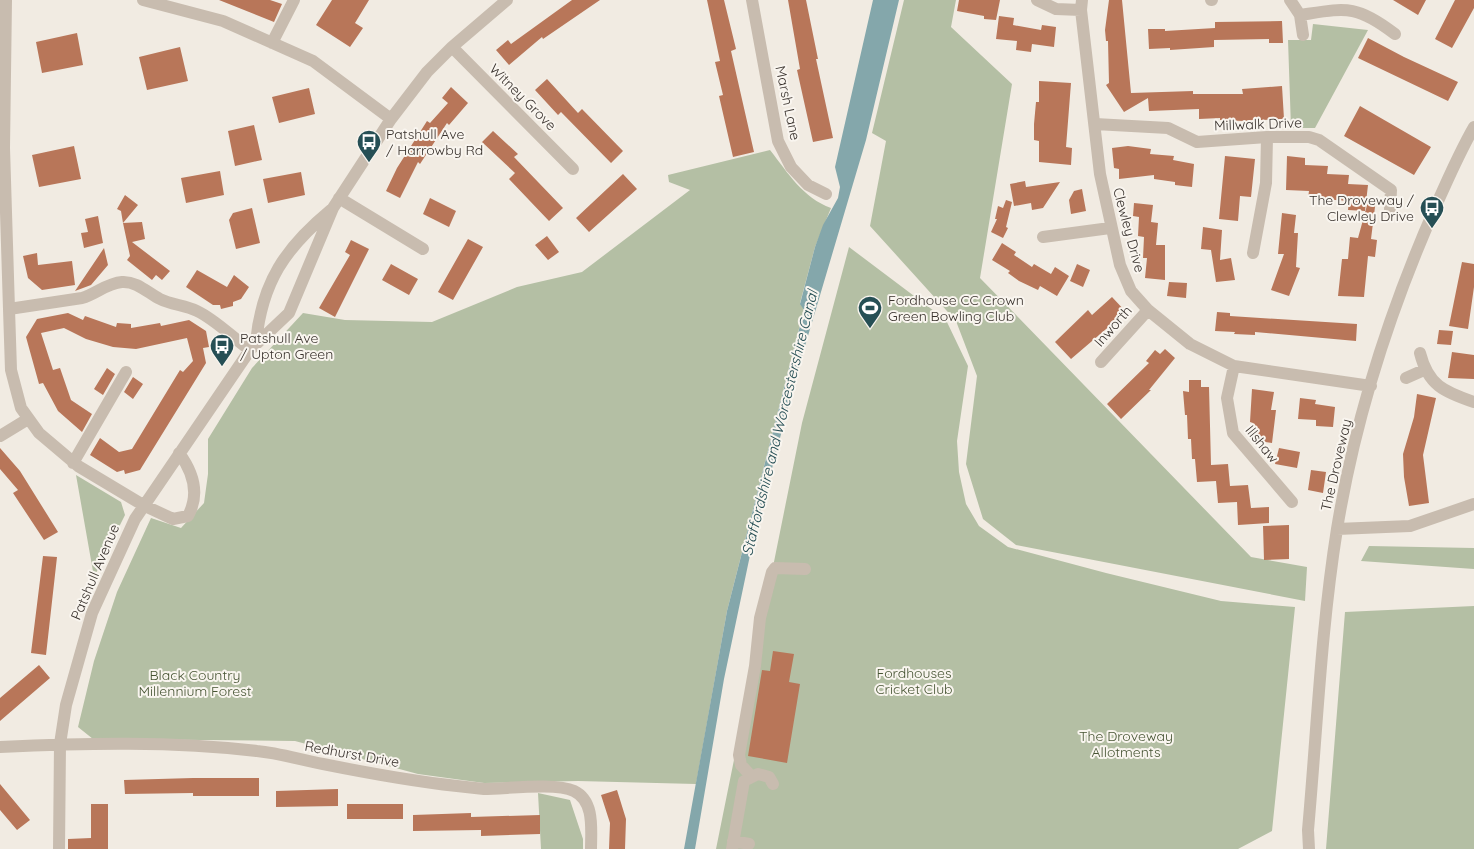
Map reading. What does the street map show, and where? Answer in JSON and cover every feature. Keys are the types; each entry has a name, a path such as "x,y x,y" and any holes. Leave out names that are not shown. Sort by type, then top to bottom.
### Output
{"street":[{"path":"6,0 2,148 11,370 21,408 39,433 73,463 144,505 173,519 188,516 195,503 193,481 188,466 179,454"},
{"path":"143,0 223,21 313,61 391,119"},
{"path":"272,43 294,0"},
{"name":"Patshull Avenue","path":"59,849 60,744 77,660 92,613 114,562 144,505 253,346 289,313 336,203 391,119 427,72 452,47 507,0"},
{"name":"Marsh Lane","path":"752,0 778,141 792,167 808,185 826,194"},
{"path":"1037,0 1056,9 1081,5"},
{"path":"1290,0 1300,15 1303,35"},
{"name":"Clewley Drive","path":"1081,5 1100,174 1110,228 1120,265 1131,291 1148,310 1190,344 1234,366 1371,386"},
{"path":"1300,15 1346,9 1371,16 1395,34"},
{"name":"Witney Grove","path":"452,47 573,169"},
{"name":"Millwalk Drive","path":"1095,124 1168,128 1197,142 1267,137 1309,137 1319,140 1391,190 1390,209"},
{"name":"The Droveway","path":"1309,849 1308,830 1328,599 1337,529 1353,451 1395,308 1419,244 1468,150 1474,126"},
{"path":"1253,253 1266,183 1267,137"},
{"path":"336,203 423,249"},
{"name":"Patshull Avenue","path":"253,346 259,315 279,265 303,233 336,203"},
{"path":"1043,237 1110,228"},
{"path":"9,309 82,298 94,295 108,286 122,282 139,285 168,303 182,305 199,312 253,346"},
{"name":"Inworth","path":"1101,362 1148,310"},
{"path":"1420,353 1424,370 1434,384 1454,395 1474,402"},
{"name":"Illshaw","path":"1234,366 1228,398 1233,433 1292,502"},
{"path":"1406,378 1424,370"},
{"path":"73,463 126,372"},
{"path":"0,436 28,419"},
{"path":"1337,529 1410,526 1474,504"},
{"path":"751,776 741,766 739,755 755,666 760,618 772,572 776,568 805,568"},
{"name":"Redhurst Drive","path":"0,747 60,744 199,746 249,750 373,774 455,786 483,788 562,787 574,791 582,797 587,807 591,817 591,849"},
{"path":"749,844 732,845 744,782 751,776 758,774 769,777 773,784"},
{"name":"The Droveway","path":"1300,849 1308,830"}],"green space":[{"path":"904,0 956,0 951,27 1012,84 980,278 1251,557 1307,567 1305,601 1016,545 983,519 966,464 977,376 956,321 870,226 886,141 872,133"},
{"path":"1313,24 1368,30 1315,128 1291,128 1288,40 1311,40"},
{"name":"Black Country Millennium Forest","path":"770,150 804,191 821,204 831,208 815,247 800,303 804,309 727,611 696,784 578,781 484,783 418,774 295,741 93,739 78,727 94,661 117,592 151,518 181,528 204,503 208,474 208,439 252,368 303,313 345,320 432,322 517,287 582,272 690,190 669,182 668,175"},
{"name":"Fordhouses Cricket Club","path":"849,247 946,320 968,366 957,441 959,472 966,504 979,526 1008,547 1106,573 1221,601 1295,607 1272,831 1238,849 716,849 802,423"},
{"path":"76,475 121,502 125,515 94,577"},
{"path":"1369,546 1474,548 1474,569 1361,561"},
{"path":"1474,606 1474,849 1326,849 1345,612"},
{"path":"538,793 570,800 583,839 583,849 541,849"}],"water":[{"name":"Staffordshire and Worcestershire Canal","path":"873,0 899,0 866,140 797,373 753,541 724,679 695,849 684,849 727,611 804,310 800,304 815,247 823,225 838,198 840,187 835,167"}],"building":[{"path":"219,0 270,0 282,4 274,22"},
{"path":"332,0 369,0 355,23 363,28 350,47 316,25"},
{"path":"572,0 600,0 543,39 542,37 509,65 496,50 508,40 511,44"},
{"path":"707,0 724,0 736,49 731,51 754,152 733,157 719,96 723,95 715,62 720,61"},
{"path":"788,0 806,0 818,59 816,59 833,138 813,142 797,70 800,69"},
{"path":"959,0 1000,0 996,20 984,19 984,16 957,11"},
{"path":"1109,0 1122,0 1131,93 1193,91 1193,94 1243,94 1242,89 1282,86 1284,119 1244,121 1220,120 1220,118 1199,119 1199,109 1149,111 1148,98 1124,112 1106,85 1109,83 1108,41 1106,41 1105,30"},
{"path":"1393,0 1426,0 1418,15"},
{"path":"1455,0 1474,0 1474,8 1452,48 1435,39"},
{"path":"999,16 1014,18 1013,25 1041,30 1042,25 1056,27 1054,47 1032,44 1031,52 1016,50 1017,41 996,39"},
{"path":"1282,21 1283,43 1269,43 1269,39 1214,40 1214,47 1170,50 1170,48 1149,49 1148,29 1165,29 1165,31 1215,28 1215,22"},
{"path":"77,33 83,65 42,73 36,42"},
{"path":"1368,38 1458,82 1448,101 1358,58"},
{"path":"180,47 188,81 147,90 139,57"},
{"path":"547,79 578,113 582,109 623,151 611,163 561,112 558,115 535,90"},
{"path":"1039,81 1071,83 1066,147 1072,148 1071,165 1039,162 1039,141 1034,140 1034,124 1036,102 1039,102"},
{"path":"451,87 468,103 449,125 447,123 420,164 418,162 400,198 386,191 397,168 427,121 430,123 448,103 442,98"},
{"path":"309,88 315,114 279,123 272,97"},
{"path":"1360,106 1431,147 1414,175 1344,136"},
{"path":"254,125 262,160 235,166 228,131"},
{"path":"493,131 518,154 514,157 563,208 549,221 509,179 515,173 482,142"},
{"path":"74,146 81,179 39,187 32,155"},
{"path":"1128,146 1151,149 1150,154 1174,156 1173,160 1194,164 1192,187 1175,185 1175,182 1154,179 1154,175 1119,179 1119,169 1114,168 1112,148"},
{"path":"1225,156 1255,159 1251,197 1240,196 1238,221 1219,219"},
{"path":"1287,156 1305,158 1305,165 1328,166 1327,174 1349,175 1348,184 1368,185 1365,211 1348,210 1349,201 1308,198 1309,191 1286,190"},
{"path":"220,171 224,195 186,203 181,178"},
{"path":"301,172 305,195 268,203 263,179"},
{"path":"623,174 637,189 589,232 576,218"},
{"path":"1025,181 1026,187 1060,182 1043,208 1032,210 1031,203 1014,206 1010,184"},
{"path":"1082,189 1086,211 1071,214 1069,200 1074,191"},
{"path":"125,195 138,205 123,223 121,211 117,209"},
{"path":"430,198 456,211 449,227 423,214"},
{"path":"1369,198 1376,199 1371,239 1377,240 1375,257 1368,256 1364,297 1338,296 1342,259 1348,259 1350,237 1358,238"},
{"path":"1006,200 1012,202 1006,227 1008,228 1003,238 991,232 997,219 995,219 998,206 1003,208"},
{"path":"1134,203 1153,205 1151,222 1158,223 1156,245 1165,245 1165,280 1145,278 1147,258 1143,258 1144,237 1138,236 1139,217 1133,216"},
{"path":"252,208 260,243 236,249 229,220 233,213"},
{"path":"1282,213 1296,215 1294,233 1298,233 1296,267 1300,268 1289,296 1271,290 1284,254 1278,254"},
{"path":"98,216 103,243 84,248 81,233 88,232 85,219"},
{"path":"142,222 145,239 132,242 170,271 162,280 156,275 152,280 127,260 130,256 123,223"},
{"path":"1203,227 1222,230 1220,260 1231,258 1235,280 1216,282 1211,250 1201,249"},
{"path":"547,236 559,252 548,260 535,245"},
{"path":"468,239 483,247 453,300 438,292"},
{"path":"351,240 369,249 335,317 319,308 350,255 345,252"},
{"path":"1002,243 1016,252 1014,255 1032,267 1034,264 1051,274 1055,267 1069,276 1057,296 1040,286 1038,290 1019,281 1008,273 1010,271 992,260"},
{"path":"104,248 108,265 91,285 75,291"},
{"path":"37,253 38,265 72,261 75,285 42,290 28,278 23,256"},
{"path":"1462,262 1474,264 1474,287 1468,329 1449,326"},
{"path":"391,264 418,279 409,295 382,280"},
{"path":"1077,264 1090,270 1083,287 1070,281"},
{"path":"197,270 227,287 234,275 249,287 241,299 233,302 233,306 221,309 220,305 213,305 186,287"},
{"path":"1169,282 1187,283 1186,298 1167,296"},
{"path":"1112,297 1126,312 1071,359 1055,342 1088,310 1092,315"},
{"path":"1217,312 1230,313 1230,316 1357,324 1356,341 1255,332 1255,335 1215,331"},
{"path":"68,313 83,320 85,316 116,327 117,323 131,324 131,328 160,323 161,326 189,320 206,331 209,347 203,348 206,363 140,470 125,474 124,470 117,472 90,455 100,438 119,452 132,449 180,370 183,372 193,361 187,338 136,349 113,347 86,339 64,328 41,333 53,370 60,368 71,400 92,414 82,432 58,411 43,383 39,384 26,337 37,319"},
{"path":"1439,330 1453,331 1451,345 1437,344"},
{"path":"1165,349 1175,358 1149,390 1151,390 1121,419 1107,404 1149,363 1146,361 1155,350 1160,354"},
{"path":"1452,352 1474,355 1474,379 1448,378"},
{"path":"107,368 115,374 103,395 94,389"},
{"path":"133,377 143,384 133,399 124,392"},
{"path":"1189,380 1201,380 1201,387 1209,387 1211,465 1228,464 1230,486 1248,485 1251,508 1269,507 1269,523 1238,525 1237,502 1218,503 1216,481 1197,482 1195,459 1192,459 1191,439 1188,439 1183,391 1189,392"},
{"path":"1252,389 1274,392 1271,410 1276,410 1272,443 1252,440 1253,423 1250,422"},
{"path":"1417,394 1436,398 1423,455 1429,503 1409,506 1404,477 1403,454 1414,417"},
{"path":"1300,398 1316,400 1315,404 1335,407 1333,427 1316,426 1316,420 1298,419"},
{"path":"0,448 20,471 58,532 44,540 13,493 18,490 0,469"},
{"path":"1279,448 1300,452 1297,468 1275,464"},
{"path":"1311,470 1326,472 1323,493 1308,490"},
{"path":"1289,525 1289,559 1264,560 1263,526"},
{"path":"43,556 57,557 46,655 31,653"},
{"path":"773,651 794,654 789,682 800,684 787,763 748,756 762,670 770,671"},
{"path":"39,665 50,678 0,721 0,698"},
{"path":"259,778 259,796 193,796 193,793 125,794 124,780"},
{"path":"0,784 30,820 17,830 0,810"},
{"path":"338,789 338,806 276,807 276,791"},
{"path":"617,790 626,819 625,849 609,849 610,823 601,795"},
{"path":"91,804 108,804 108,849 68,849 68,839 91,838"},
{"path":"347,804 403,804 403,819 347,819"},
{"path":"471,813 471,817 540,815 540,834 481,836 481,830 413,831 413,815"}],"place":[{"name":"Patshull Ave / Harrowby Rd","path":"369,163"},
{"name":"The Droveway / Clewley Drive","path":"1432,229"},
{"name":"Fordhouse CC Crown Green Bowling Club","path":"870,329"},
{"name":"Patshull Ave / Upton Green","path":"222,367"}],"park label":[{"name":"The Droveway Allotments","path":"1126,744"}]}
